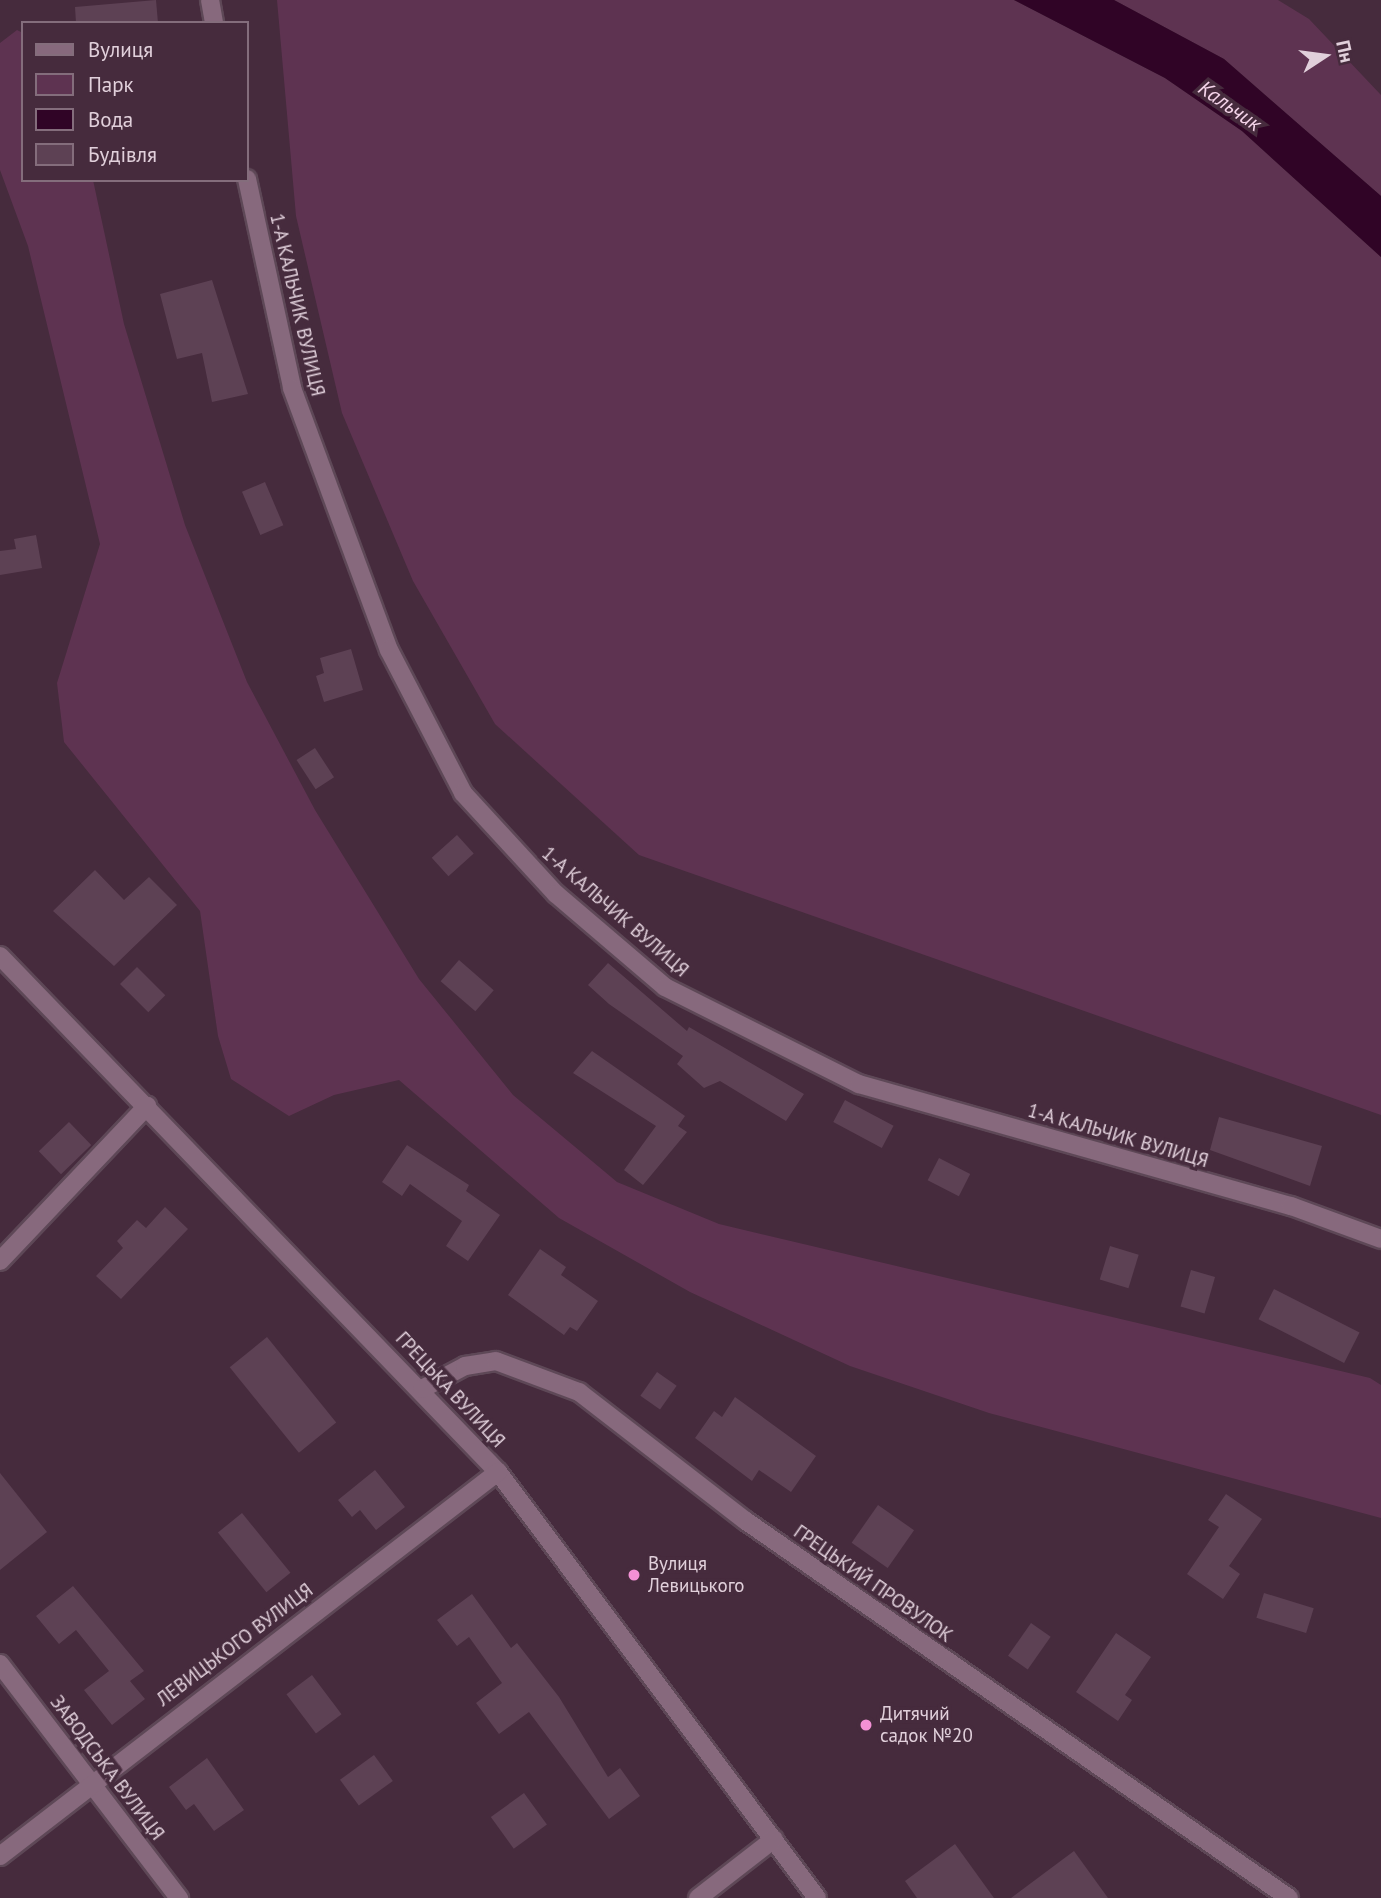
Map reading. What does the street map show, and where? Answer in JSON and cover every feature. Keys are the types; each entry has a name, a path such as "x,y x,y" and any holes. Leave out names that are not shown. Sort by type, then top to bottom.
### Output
{"street":[{"path":"209,0 214,21"},
{"name":"1-А КАЛЬЧИК ВУЛИЦЯ","path":"248,182 292,388 389,650 457,785 556,894 665,987 859,1084 1290,1206 1381,1239"},
{"name":"ГРЕЦЬКА ВУЛИЦЯ","path":"0,956 422,1389 498,1472 817,1898"},
{"path":"0,1261 147,1106"},
{"name":"ГРЕЦЬКИЙ ПРОВУЛОК","path":"422,1389 465,1366 496,1361 579,1392 746,1521 1289,1898"},
{"name":"ЛЕВИЦЬКОГО ВУЛИЦЯ","path":"0,1856 92,1780 498,1472"},
{"name":"ЗАВОДСЬКА ВУЛИЦЯ","path":"0,1664 92,1780 179,1898"},
{"path":"698,1898 774,1839"}],"green space":[{"path":"277,0 1014,0 1165,78 1242,131 1381,257 1381,1115 639,855 495,724 413,581 342,413 296,216"},
{"path":"1114,0 1278,0 1309,19 1381,95 1381,196 1224,59"},
{"path":"17,30 21,32 21,182 93,182 124,324 185,525 247,682 315,810 419,979 513,1095 617,1182 719,1224 1370,1378 1381,1385 1381,1518 989,1413 850,1366 690,1292 559,1218 399,1080 334,1095 289,1116 231,1079 218,1036 200,911 64,742 57,683 100,544 28,246 0,170 0,43"}],"water":[{"name":"Кальчик","path":"1014,0 1114,0 1224,59 1381,196 1381,257 1242,131 1165,78"}],"building":[{"path":"156,0 158,21 76,21 75,7"},
{"path":"212,280 248,394 212,402 202,353 177,359 160,294"},
{"path":"265,482 283,525 260,535 242,492"},
{"path":"36,535 42,568 0,575 0,551 16,549 14,539"},
{"path":"351,649 363,690 324,702 316,676 324,673 320,658"},
{"path":"315,748 334,777 316,789 297,760"},
{"path":"457,835 474,854 448,876 432,858"},
{"path":"95,870 124,900 149,877 177,905 114,966 53,911"},
{"path":"459,960 494,990 475,1011 441,981"},
{"path":"608,963 687,1031 689,1027 804,1094 786,1121 720,1081 704,1088 677,1064 683,1056 609,1004 588,985"},
{"path":"137,967 165,995 148,1012 120,984"},
{"path":"592,1051 685,1116 678,1126 687,1132 643,1185 624,1170 656,1126 573,1073"},
{"path":"845,1100 894,1126 882,1148 833,1122"},
{"path":"1219,1117 1322,1146 1310,1186 1210,1150"},
{"path":"69,1122 91,1145 61,1174 39,1151"},
{"path":"407,1145 469,1185 466,1191 500,1215 468,1261 446,1246 462,1221 410,1184 402,1196 382,1182"},
{"path":"939,1158 970,1174 959,1196 928,1180"},
{"path":"165,1207 188,1229 121,1299 96,1276 123,1248 117,1241 137,1220 146,1228"},
{"path":"1110,1246 1139,1255 1128,1288 1100,1279"},
{"path":"540,1249 566,1267 561,1275 598,1301 577,1331 570,1327 564,1335 508,1295"},
{"path":"1191,1270 1215,1277 1205,1313 1181,1307"},
{"path":"1274,1289 1360,1333 1344,1363 1259,1319"},
{"path":"267,1337 336,1422 299,1453 230,1367"},
{"path":"657,1372 677,1386 660,1410 640,1396"},
{"path":"735,1397 816,1456 791,1492 759,1470 752,1481 695,1438 714,1411 722,1417"},
{"path":"375,1470 405,1507 376,1530 360,1510 352,1517 338,1500"},
{"path":"0,1473 47,1532 0,1570"},
{"path":"1226,1494 1262,1519 1229,1566 1240,1574 1223,1599 1187,1574 1219,1527 1208,1520"},
{"path":"878,1505 914,1530 888,1568 852,1543"},
{"path":"242,1513 290,1573 266,1592 218,1533"},
{"path":"73,1586 144,1671 130,1681 145,1699 112,1725 84,1690 109,1671 76,1630 59,1644 36,1616"},
{"path":"1264,1593 1314,1608 1306,1633 1256,1618"},
{"path":"472,1594 511,1648 517,1643 559,1697 608,1777 620,1768 640,1796 609,1819 529,1712 499,1734 476,1703 502,1683 469,1637 457,1646 437,1620"},
{"path":"1031,1623 1051,1637 1028,1670 1008,1656"},
{"path":"1116,1633 1151,1657 1125,1695 1132,1700 1118,1721 1076,1692"},
{"path":"312,1675 341,1714 316,1733 286,1694"},
{"path":"374,1755 393,1781 359,1806 340,1780"},
{"path":"207,1758 244,1810 214,1831 194,1804 186,1810 169,1787"},
{"path":"524,1793 547,1825 514,1849 491,1817"},
{"path":"955,1844 994,1898 917,1898 905,1881"},
{"path":"1074,1851 1108,1898 1011,1898"}],"place":[{"name":"Вулиця Левицького","path":"634,1575"},
{"name":"Дитячий садок №20","path":"866,1725"}]}
